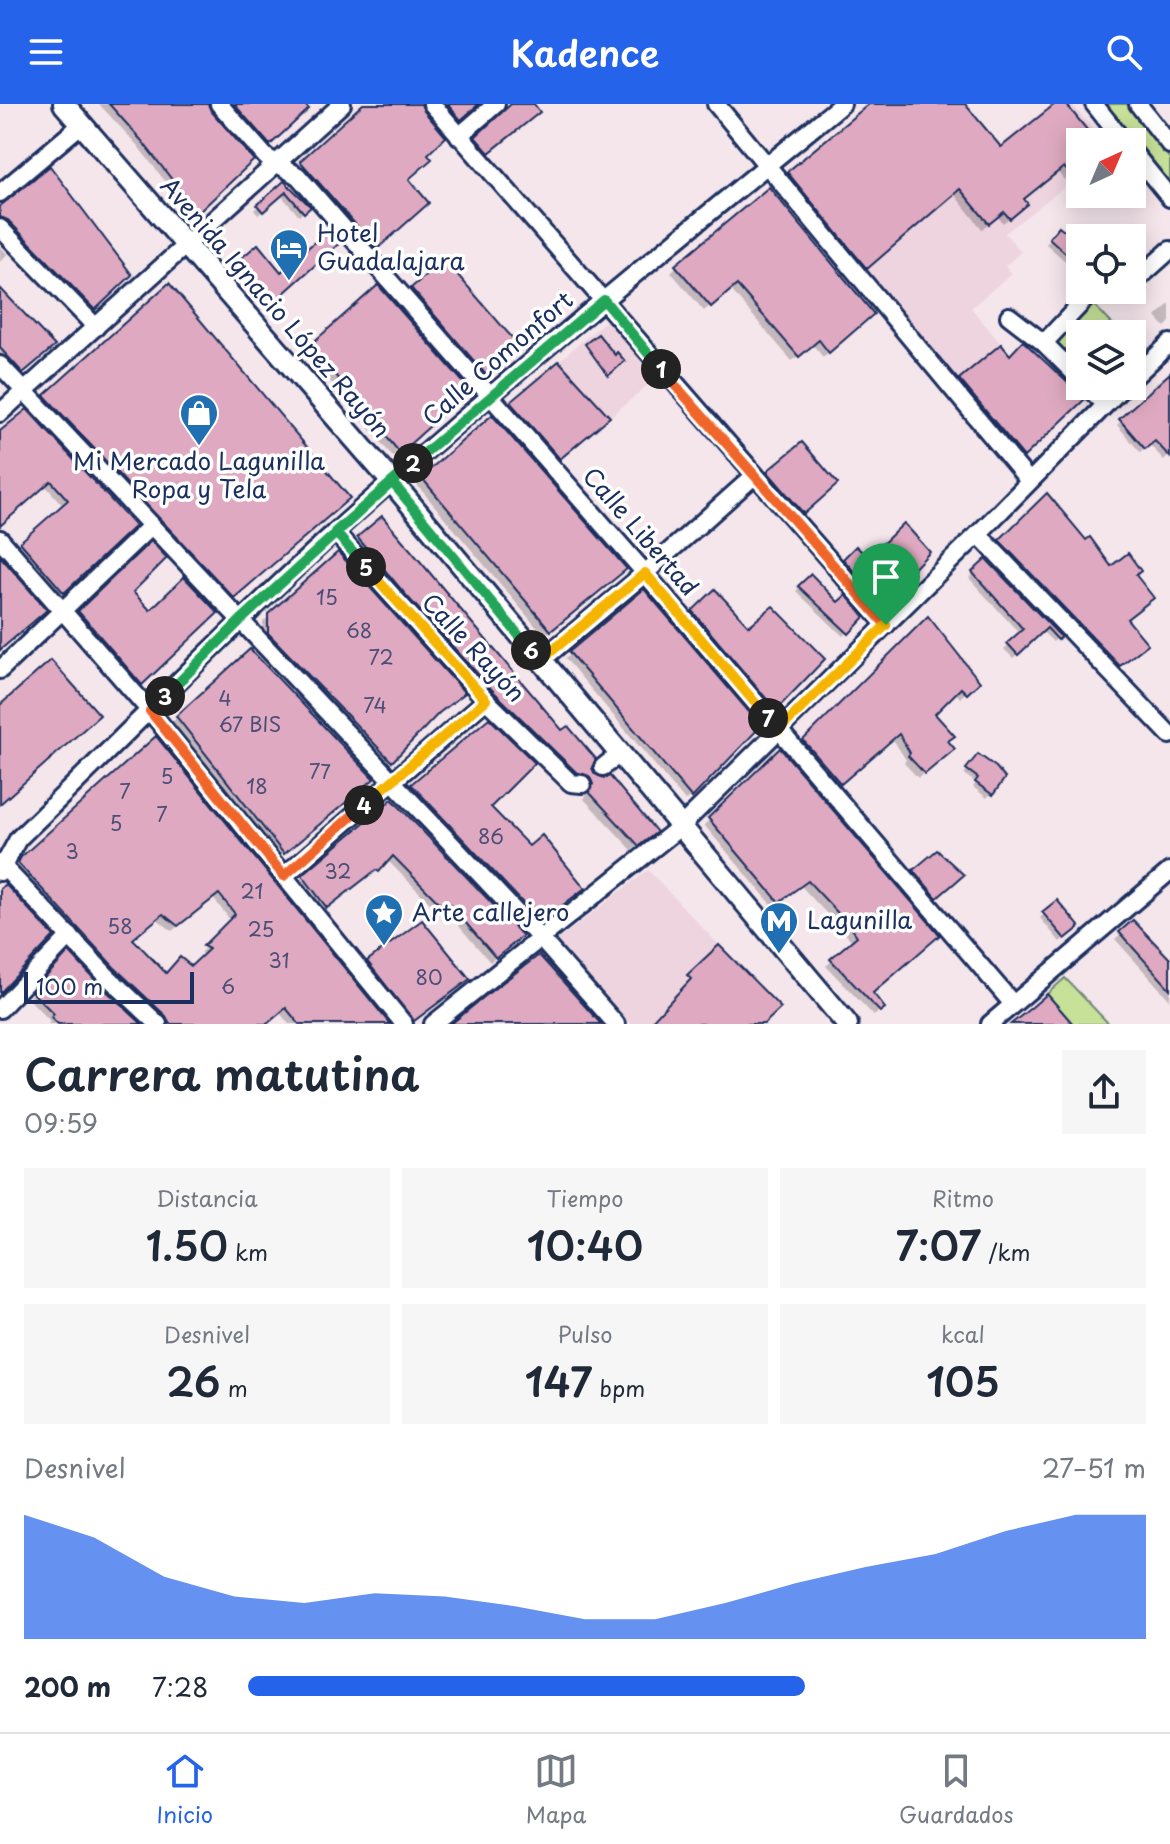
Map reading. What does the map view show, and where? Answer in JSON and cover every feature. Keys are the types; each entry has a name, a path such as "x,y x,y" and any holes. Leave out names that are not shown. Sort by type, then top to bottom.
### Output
{"main road":[{"name":"Avenida Ignacio López Rayón","path":"64,104 392,482 540,661 610,761 680,827 847,1024"}],"street":[{"name":"Calle Libertad","path":"219,104 266,157 298,176 645,573 1013,1004"},
{"path":"0,413 342,104"},
{"path":"432,104 886,625"},
{"path":"459,136 496,104"},
{"path":"716,104 1029,481"},
{"name":"Calle Comonfort","path":"2,867 18,839 335,532 604,300 842,104"},
{"path":"1094,104 1113,128"},
{"path":"1138,104 1170,145"},
{"path":"0,193 82,124"},
{"path":"1146,168 1170,198"},
{"path":"0,228 96,327"},
{"path":"1146,271 1170,250"},
{"path":"1044,343 1081,304"},
{"path":"1009,316 1066,365"},
{"path":"1146,366 1170,343"},
{"path":"0,365 541,939 616,1024"},
{"path":"1101,400 1105,404"},
{"path":"433,1024 680,827 978,534 1109,400"},
{"path":"540,661 754,476"},
{"path":"0,670 151,526"},
{"name":"Calle Rayón","path":"335,532 486,700 571,783 582,784"},
{"path":"978,534 1170,735"},
{"path":"0,539 150,711 404,1024"},
{"path":"284,876 486,700"},
{"path":"2,867 158,1024"},
{"path":"990,1024 1170,871"},
{"path":"0,1009 70,936"}],"shaded area":[{"path":"1052,104 1072,104 1092,128 1066,128 1066,186 1005,233 1021,252 1005,266 1012,273 971,308 1001,344 957,380 865,271 958,191 952,182"},
{"path":"610,317 660,375 610,417 559,361"},
{"path":"648,870 719,945 688,974 691,979 649,1024 631,1024 557,940"}],"green space":[{"path":"1106,104 1127,104 1146,128 1125,128"},
{"path":"1146,128 1170,159 1170,186 1146,155"},
{"path":"1089,304 1093,304 1108,320 1073,320"},
{"path":"1066,328 1066,356 1052,342"},
{"path":"1065,978 1109,1024 1073,1024 1047,994"}],"building":[{"path":"109,104 208,104 254,160 198,213"},
{"path":"234,104 304,104 309,109 270,145"},
{"path":"363,104 421,104 446,137 428,154 432,159 409,179 429,203 377,249 300,161"},
{"path":"447,104 479,104 461,120"},
{"path":"511,104 534,104 540,112 489,153 475,137"},
{"path":"869,104 965,104 1001,147 1055,104 1066,104 1086,128 1066,128 1066,170 1064,167 1024,199 1028,204 1010,219 1004,212 989,224 960,189 867,269 787,172"},
{"path":"50,166 132,275 95,310 8,220 0,217 0,206"},
{"path":"284,181 311,207 304,213 286,192 263,212 257,205"},
{"path":"769,187 874,314 829,353 819,340 799,357 737,285 711,307 675,265"},
{"path":"1059,226 1066,232 1066,253 1049,238"},
{"path":"329,229 341,242 274,302 239,260 258,244 281,272"},
{"path":"444,259 521,348 487,376 411,288"},
{"name":"Mi Mercado Lagunilla Ropa y Tela","path":"169,283 350,498 234,598 44,395"},
{"path":"378,285 470,390 400,453 310,345"},
{"path":"0,288 55,346 23,373 0,348"},
{"path":"598,334 615,355 617,352 625,361 608,376 585,344"},
{"path":"1023,341 1066,381 1066,400 1084,400 1024,457 959,379 1001,344 1010,355"},
{"path":"559,361 610,417 560,459 510,402"},
{"path":"1170,373 1170,457 1155,441 1145,449 1119,419 1140,400 1146,400 1146,395"},
{"path":"27,409 135,526 64,593 20,542 68,500 51,481 0,526 0,431"},
{"path":"492,415 627,569 551,631 421,477"},
{"path":"802,442 838,484 804,514 767,471"},
{"path":"1047,493 1086,540 1090,537 1111,566 1128,553 1141,571 1136,575 1154,598 1127,619 1148,644 1120,666 999,540"},
{"path":"382,516 562,730 568,726 596,759 592,768 595,774 604,778 610,776 657,832 639,846 589,792 593,784 589,776 576,772 494,692 405,594 357,537"},
{"path":"904,523 930,552 884,600 878,599 843,559 856,546 868,558"},
{"path":"151,541 167,558 133,592 150,610 184,577 218,613 142,685 78,611"},
{"path":"338,552 465,693 439,713 392,762 268,633 268,614"},
{"path":"0,556 47,610 0,650"},
{"path":"986,559 1061,637 1058,640 1047,628 1018,655 1007,643 1023,629 972,572"},
{"path":"811,574 838,602 846,595 865,617 849,634 798,586"},
{"path":"644,589 761,726 692,798 569,652"},
{"path":"715,589 749,626 773,606 825,659 776,710 692,611"},
{"path":"928,616 980,682 967,694 961,688 935,714 955,736 948,741 955,749 925,774 908,756 910,753 899,734 841,784 803,740"},
{"path":"250,649 374,779 284,854 176,716"},
{"path":"51,660 100,715 0,804 0,705"},
{"path":"489,718 535,763 491,807 529,846 542,835 585,888 541,922 411,784"},
{"path":"156,736 390,1024 299,1024 286,1008 267,1024 170,1024 166,1016 114,967 18,863","holes":["219,894 235,914 203,946 209,949 191,966 180,957 166,973 133,939 163,914 178,926"]},
{"path":"780,748 940,935 873,993 885,1008 880,1012 830,959 857,936 850,926 808,881 779,902 708,818"},
{"path":"978,754 1005,778 993,795 975,782 978,778 966,769"},
{"path":"392,799 523,936 496,958 446,900 442,905 439,903 393,856 379,872 376,870 327,908 302,875"},
{"path":"937,850 964,875 937,898 913,870"},
{"path":"5,884 54,936 0,993 0,889"},
{"path":"1057,900 1080,927 1065,939 1042,912"},
{"path":"422,920 470,979 414,1021 367,961"},
{"path":"1133,920 1170,959 1170,989 1119,932"},
{"path":"719,945 781,1008 764,1024 649,1024 691,979 687,975"},
{"path":"69,952 142,1024 58,1024 51,1017 54,1014 32,992"},
{"path":"539,955 601,1024 451,1024 490,992"},
{"path":"1047,994 1073,1024 1011,1024 1032,1007"}],"place":[{"name":"Hotel Guadalajara","path":"289,282"},
{"name":"Mi Mercado Lagunilla Ropa y Tela","path":"199,447"},
{"name":"Arte callejero","path":"384,947"},
{"name":"Lagunilla","path":"779,955"}],"route":[{"path":"886,625 604,300 490,397 399,476 335,532 150,711 284,876 486,700 335,532 392,482 540,661 645,573 779,730 886,625"}]}
